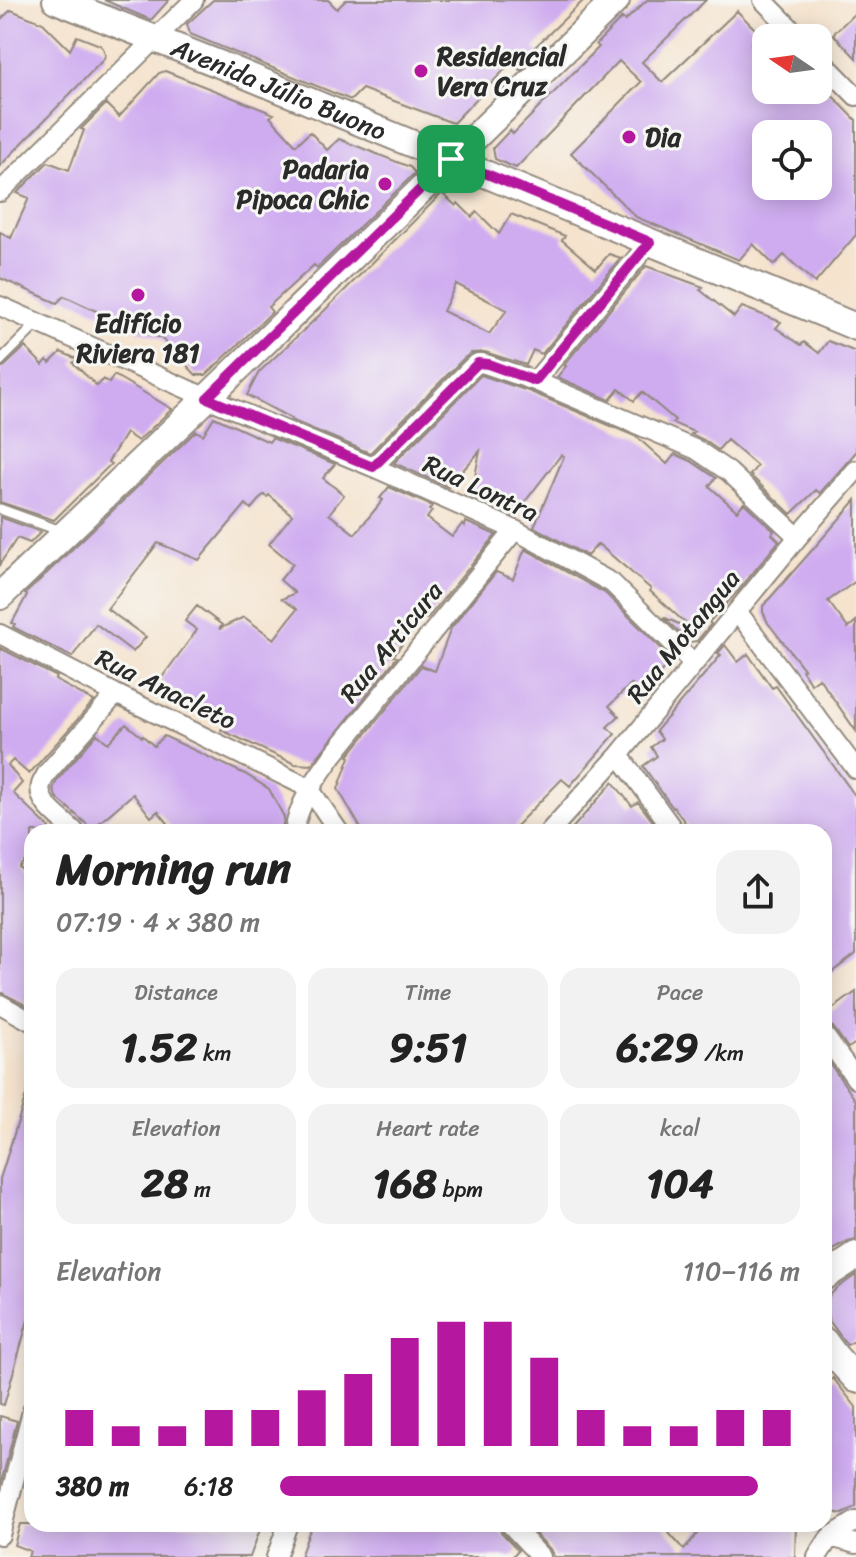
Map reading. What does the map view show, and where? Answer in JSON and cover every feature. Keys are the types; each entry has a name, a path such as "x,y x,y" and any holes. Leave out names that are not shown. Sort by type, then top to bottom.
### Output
{"street":[{"name":"Avenida Júlio Buono","path":"56,0 856,327"},
{"path":"0,192 194,0"},
{"path":"0,596 616,0"},
{"path":"763,0 786,24"},
{"path":"832,71 856,96"},
{"path":"535,381 650,242"},
{"name":"Rua Lontra","path":"0,306 515,530 612,583 694,664"},
{"path":"373,467 478,363 488,364 697,450 729,472 798,537"},
{"name":"Rua Motangua","path":"556,824 619,755 856,470"},
{"name":"Rua Articura","path":"296,824 309,788 334,754 515,530"},
{"path":"737,611 856,768"},
{"name":"Rua Anacleto","path":"0,634 309,788"},
{"path":"67,824 46,804 40,787 47,773 116,694"},
{"path":"619,755 669,824"},
{"path":"309,788 334,824"},
{"path":"0,1004 24,1018"},
{"path":"832,1046 856,1079"},
{"path":"832,1272 856,1256"},
{"path":"832,1352 856,1379"},
{"path":"0,1535 24,1444"},
{"path":"832,1528 856,1521"},
{"path":"276,1557 285,1532"},
{"path":"518,1532 541,1557"},
{"path":"817,1557 824,1532"},
{"path":"826,1532 856,1544"}],"lane":[{"path":"0,361 38,323"},
{"path":"0,509 65,533"}],"building":[{"path":"104,0 169,0 151,20"},
{"path":"213,0 328,0 337,9 346,0 584,0 534,48 539,53 521,71 512,62 453,123 362,89 351,100 190,34 187,24"},
{"path":"647,0 706,0 642,62 662,82 737,11 752,26 752,104 832,104 832,95 856,120 856,235 815,283 784,255 774,265 753,244 739,260 636,217 571,153 641,82 619,61 516,168 495,159 493,148 510,130 513,134 599,47 596,44 622,18 625,21"},
{"path":"11,10 43,23 70,50 77,36 100,45 105,55 0,166 0,20"},
{"path":"856,12 856,58 833,34"},
{"path":"165,71 274,114 270,117 296,145 310,132 327,150 339,139 410,167 415,173 317,268 314,265 268,307 272,312 206,375 196,375 161,338 64,296 57,303 0,278 0,232 11,238 29,198 17,193 48,162 69,170 84,130 81,129 106,104 119,117 159,73"},
{"path":"442,193 472,217 477,212 499,234 511,214 565,236 562,240 596,269 609,254 621,258 542,354 533,350 526,365 485,352 471,353 370,453 291,420 247,395 259,372","holes":["456,284 507,310 489,334 443,311"]},
{"path":"646,266 703,287 700,290 734,317 742,307 781,322 776,328 819,353 828,341 856,352 856,452 820,493 816,490 791,514 750,475 757,466 727,440 718,450 691,434 694,432 672,423 675,420 642,392 634,401 619,389 610,400 557,377"},
{"path":"25,347 43,365 47,360 50,363 61,352 77,359 73,363 97,386 103,379 109,383 114,375 172,409 138,441 126,433 108,462 111,464 54,520 0,502 0,368"},
{"path":"481,375 531,392 637,437 667,464 675,454 691,461 716,478 709,486 737,511 744,503 774,531 772,534 779,541 709,622 711,624 697,641 689,642 663,617 693,630 598,544 587,556 534,527 564,456 561,455 514,516 471,497 480,451 448,487 394,463"},
{"path":"214,417 269,442 272,438 335,464 323,478 344,495 329,514 355,534 383,500 380,498 389,487 432,506 427,518 452,537 466,522 496,535 427,619 423,618 393,656 397,657 311,765 295,764 221,730 225,724 198,703 194,707 160,680 197,630 185,621 197,606 222,625 219,629 244,617 274,639 297,609 282,599 295,593 280,580 293,564 269,544 292,515 269,495 262,496 251,509 246,504 199,560 158,543 107,609 146,637 133,652 96,624 72,657 13,627 25,594 196,431 203,435"},
{"path":"856,500 856,581 828,601 848,628 856,621 856,731 819,678 811,684 804,669 768,623 763,606"},
{"path":"0,517 41,532 30,543 17,538 0,564"},
{"path":"525,549 605,593 672,659 650,684 646,680 637,690 631,684 609,706 619,716 607,727 615,734 570,786 562,779 518,824 358,824 338,789 348,756 421,666 435,671 451,628 496,572 513,579"},
{"path":"725,645 738,662 748,654 772,688 776,686 856,797 856,954 832,972 832,824 686,824 643,766 657,756 651,747 662,739 656,731 721,655 718,653"},
{"path":"0,648 57,677 55,680 94,701 29,774 13,760 8,765 22,783 13,793 46,824 24,824 24,862 19,867 24,872 24,1004 0,992"},
{"path":"126,724 154,746 164,736 245,774 269,789 284,817 283,824 169,824 158,811 151,817 133,794 98,824 86,824 56,797 53,789 57,780 97,734 108,743"},
{"path":"613,782 632,806 638,802 654,823 653,824 576,824"},
{"path":"856,992 856,1043 848,1048 832,1027 832,1009"},
{"path":"832,1066 856,1101 856,1240 832,1251"},
{"path":"24,1102 24,1334 4,1405 0,1404 0,1179"},
{"path":"856,1275 856,1340 847,1345 832,1324 832,1293"},
{"path":"832,1379 856,1407 856,1506 843,1514 832,1512"},
{"path":"0,1416 17,1421 0,1487"},
{"path":"20,1524 24,1524 24,1532 259,1532 250,1557 28,1557 30,1551 14,1545"},
{"path":"309,1532 501,1532 518,1550 512,1557 300,1557"},
{"path":"534,1532 668,1532 684,1550 699,1532 796,1532 795,1557 554,1557"}],"place":[{"name":"Residencial Vera Cruz","path":"421,71"},
{"name":"Dia","path":"629,137"},
{"name":"Padaria Pipoca Chic","path":"385,184"},
{"name":"Edifício Riviera 181","path":"138,295"}],"route":[{"path":"451,159 650,242 535,381 478,363 373,467 207,398 350,258 451,159"}]}
